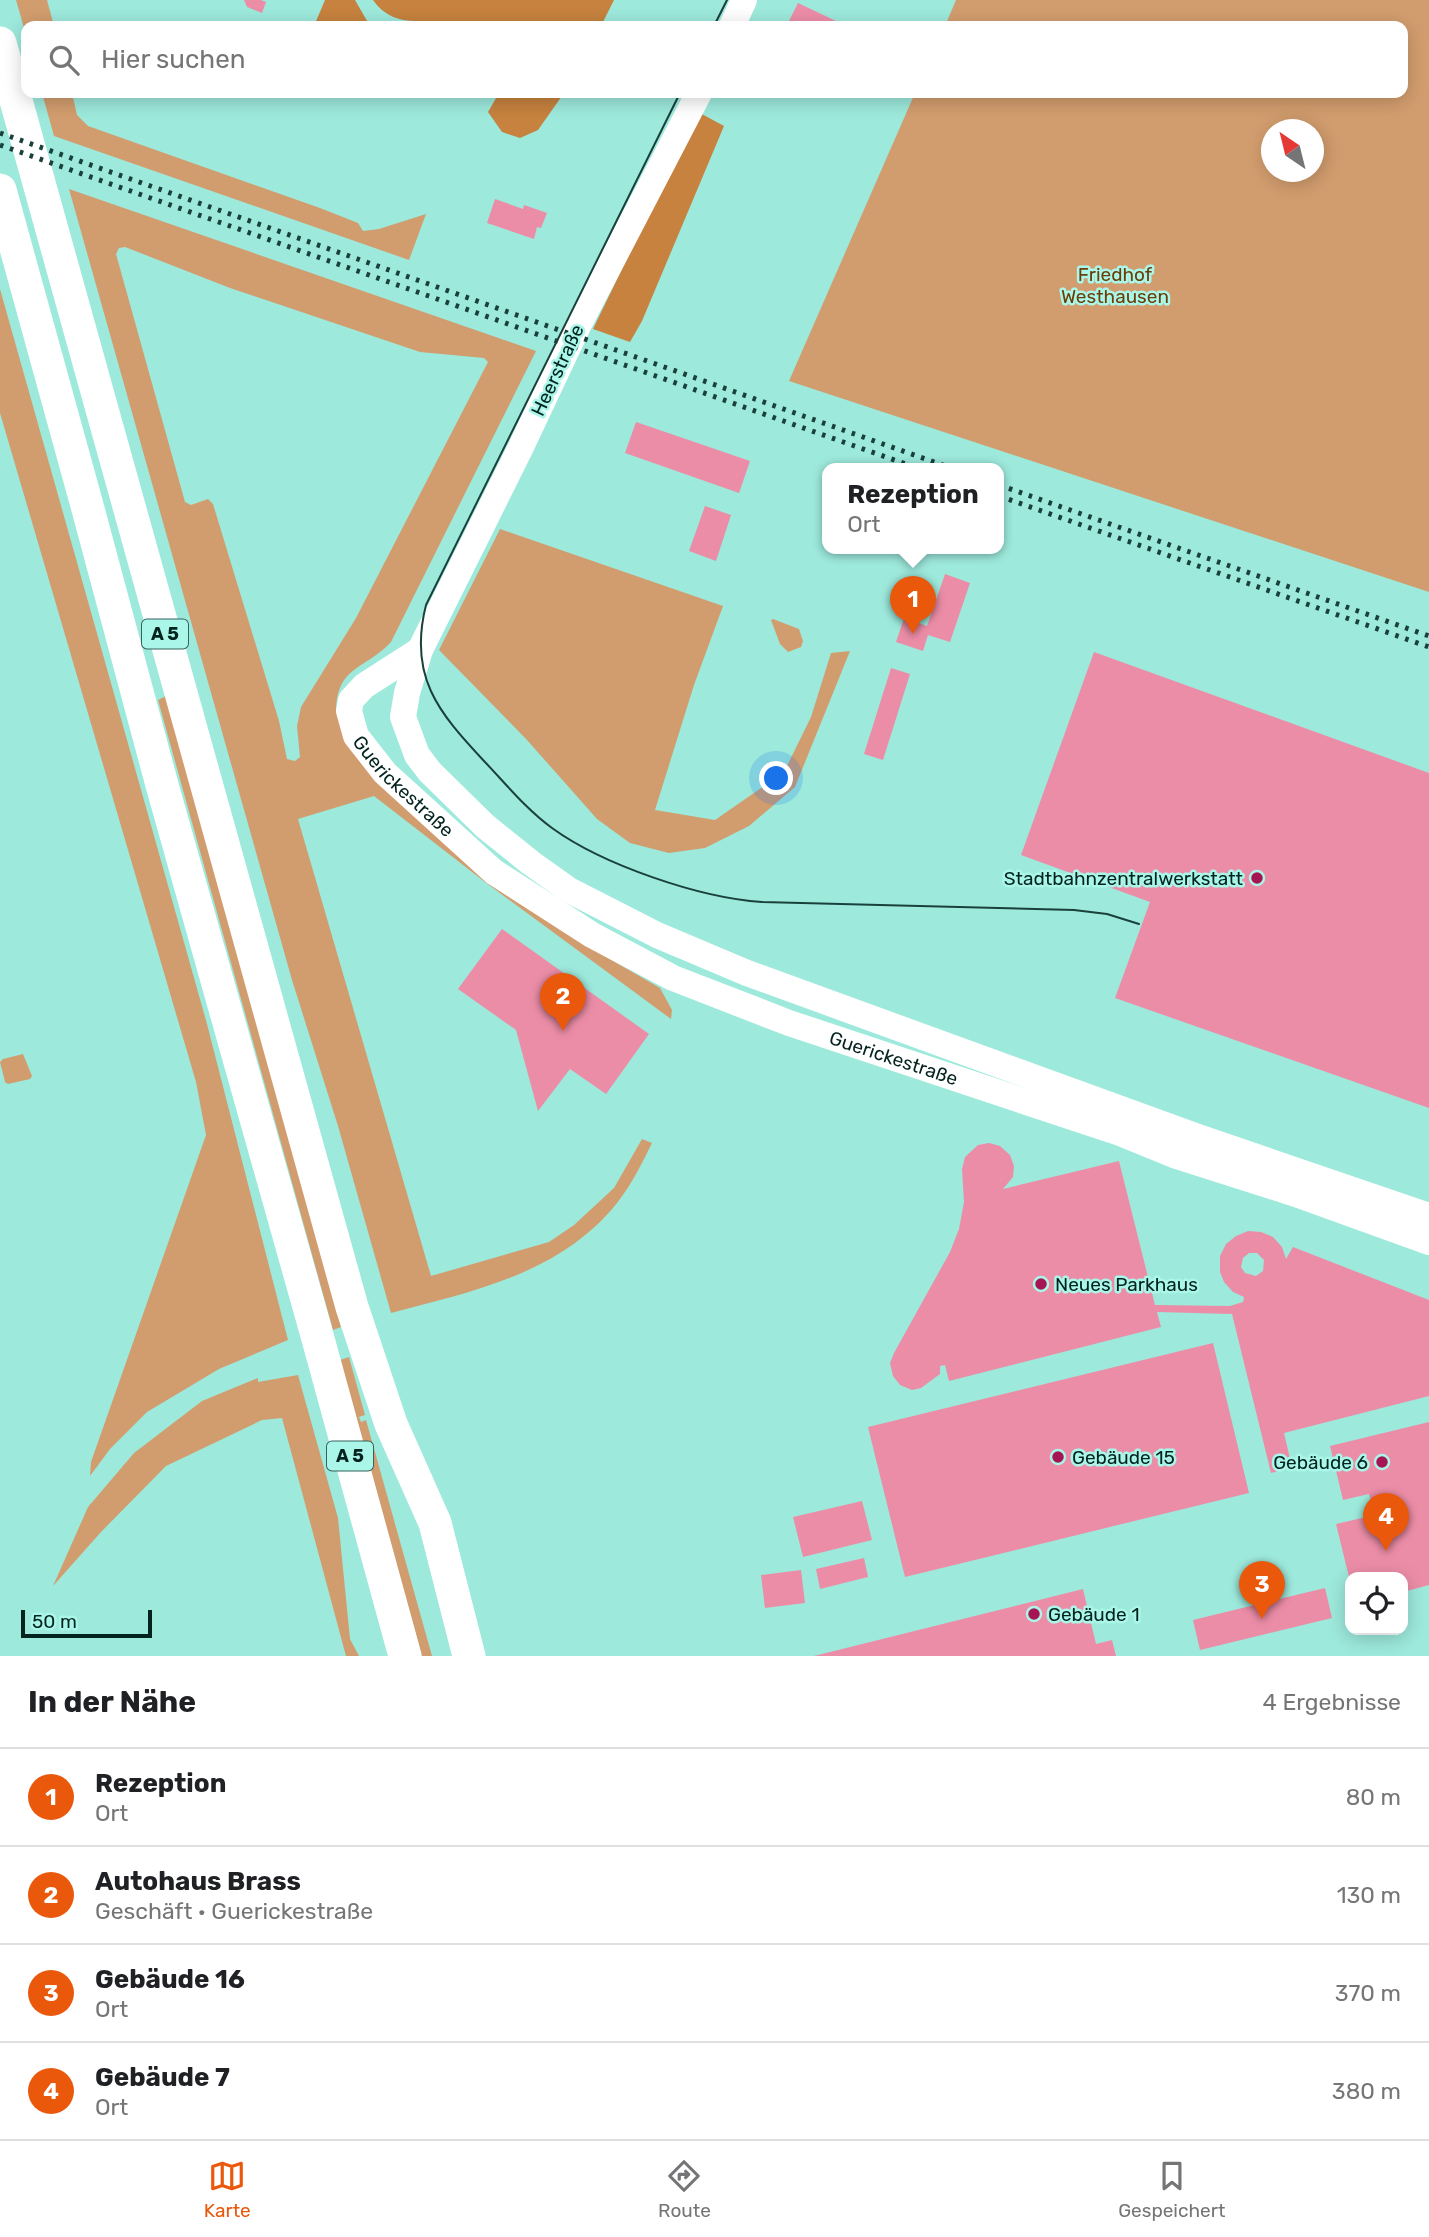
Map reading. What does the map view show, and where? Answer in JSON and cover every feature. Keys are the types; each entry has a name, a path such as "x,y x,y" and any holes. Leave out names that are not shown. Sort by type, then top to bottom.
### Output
{"highway":[{"name":"A 5","path":"0,43 352,1307 391,1424 418,1548 449,1656"},
{"name":"A 5","path":"0,190 165,799 405,1656"},
{"path":"391,1424 459,1582 482,1656"},
{"path":"435,1523 470,1656"},
{"path":"384,1583 385,1656"}],"main road":[{"path":"734,21 744,0"},
{"name":"Heerstraße","path":"420,650 579,324 696,98"},
{"name":"Guerickestraße","path":"420,650 407,692 403,717 417,755 430,772 485,826 569,890 657,934 747,973 1198,1137 1429,1216"},
{"name":"Guerickestraße","path":"420,650 364,686 351,699 349,711 356,736 385,773 494,872 592,935 673,978 789,1023 1120,1133 1174,1155 1297,1194 1429,1242"}],"green space":[{"path":"16,0 47,0 53,21 22,21"},
{"name":"Friedhof Westhausen","path":"956,0 1429,0 1429,592 789,381 913,98 1408,98 1408,21 947,21"},
{"path":"43,98 73,98 77,115 88,126 320,208 358,223 363,231 379,229 426,214 409,260 54,136"},
{"path":"69,189 536,351 391,642 347,676 338,695 336,710 589,947 660,988 672,1010 671,1019 485,882 374,796 298,819 431,1276 549,1242 574,1225 614,1188 642,1139 652,1143 617,1203 595,1227 570,1247 543,1263 485,1287 391,1313 338,1126 292,980","holes":["125,247 230,288 420,352 484,358 488,362 356,618 301,707 297,726 300,757 295,761 287,759 279,721 213,504 208,499 191,505 185,502 116,254 119,248"]},
{"path":"0,289 207,1024 288,1340 219,1369 147,1412 110,1449 90,1476 91,1462 206,1135 196,1082 0,413"},
{"path":"500,529 723,606 694,685 655,810 715,820 784,772 811,717 831,653 850,651 795,787 749,826 705,848 669,853 630,843 597,819 527,740 439,650"},
{"path":"771,620 799,629 803,641 801,647 788,652 780,644"},
{"path":"166,696 341,1327 333,1330 158,700"},
{"path":"23,1054 32,1076 30,1079 8,1084 5,1082 0,1062"},
{"path":"349,1357 365,1415 359,1417 361,1422 366,1420 432,1656 422,1656 340,1360"},
{"path":"298,1375 338,1518 350,1639 359,1656 346,1656 282,1418 262,1420 166,1466 53,1586 88,1507 134,1453 202,1401 258,1378 258,1382"}],"shaded area":[{"path":"325,0 355,0 367,21 316,21"},
{"path":"373,0 614,0 604,21 407,21 383,11"},
{"path":"496,98 560,98 538,130 520,138 502,132 488,112"},
{"path":"698,112 724,126 642,321 630,342 593,329"}],"building":[{"path":"244,0 266,2 262,13 247,7"},
{"path":"798,3 836,21 789,21"},
{"path":"495,199 523,209 524,205 547,213 541,228 537,227 534,239 487,223"},
{"path":"636,422 750,461 739,493 625,453"},
{"path":"705,506 731,515 716,561 689,551"},
{"path":"945,574 970,583 950,642 928,635 923,651 896,642 904,618 927,626"},
{"name":"Stadtbahnzentralwerkstatt","path":"1094,652 1429,773 1429,1108 1115,998 1150,902 1021,855"},
{"path":"891,668 910,674 883,760 864,754"},
{"path":"502,929 649,1034 606,1094 570,1069 538,1111 516,1030 458,989"},
{"path":"989,1143 1000,1146 1010,1155 1014,1166 1013,1177 1003,1189 1119,1161 1155,1305 1230,1306 1243,1302 1244,1297 1233,1292 1224,1282 1220,1272 1220,1256 1226,1244 1248,1231 1273,1237 1282,1247 1286,1259 1293,1247 1429,1300 1429,1396 1284,1433 1292,1467 1271,1473 1232,1314 1157,1312 1161,1327 949,1381 945,1365 940,1366 940,1374 921,1388 912,1390 900,1385 893,1376 890,1363 950,1252 959,1229 964,1202 962,1169 965,1157 978,1145","holes":["1249,1253 1257,1253 1264,1260 1263,1271 1256,1276 1245,1273 1241,1267 1243,1258"]},
{"name":"Gebäude 15","path":"1213,1343 1249,1493 905,1577 868,1427"},
{"path":"1429,1422 1429,1585 1408,1591 1408,1572 1348,1572 1336,1524 1375,1515 1369,1494 1343,1500 1330,1446"},
{"path":"862,1501 872,1540 803,1557 793,1517"},
{"path":"864,1558 868,1577 820,1589 816,1569"},
{"path":"801,1570 805,1603 765,1608 761,1575"},
{"path":"1325,1588 1332,1618 1200,1650 1193,1620"},
{"name":"Gebäude 1","path":"1083,1589 1096,1644 1112,1640 1116,1656 814,1656"}],"tram line":[{"path":"716,21 727,0"},
{"path":"678,98 426,605 421,630 424,673 441,709 508,787 552,828 598,855 682,887 762,902 1074,910 1107,914 1139,924"}],"railway":[{"path":"0,133 937,463"},
{"path":"0,145 903,463"},
{"path":"1004,487 1429,636"},
{"path":"1004,498 1429,647"}],"place":[{"name":"Rezeption","path":"913,634"},
{"name":"Stadtbahnzentralwerkstatt","path":"1257,878"},
{"name":"Autohaus Brass","path":"563,1031"},
{"name":"Neues Parkhaus","path":"1041,1284"},
{"name":"Gebäude 15","path":"1058,1457"},
{"name":"Gebäude 6","path":"1382,1462"},
{"name":"Gebäude 7","path":"1386,1551"},
{"name":"Gebäude 1","path":"1034,1614"},
{"name":"Gebäude 16","path":"1262,1619"}]}
